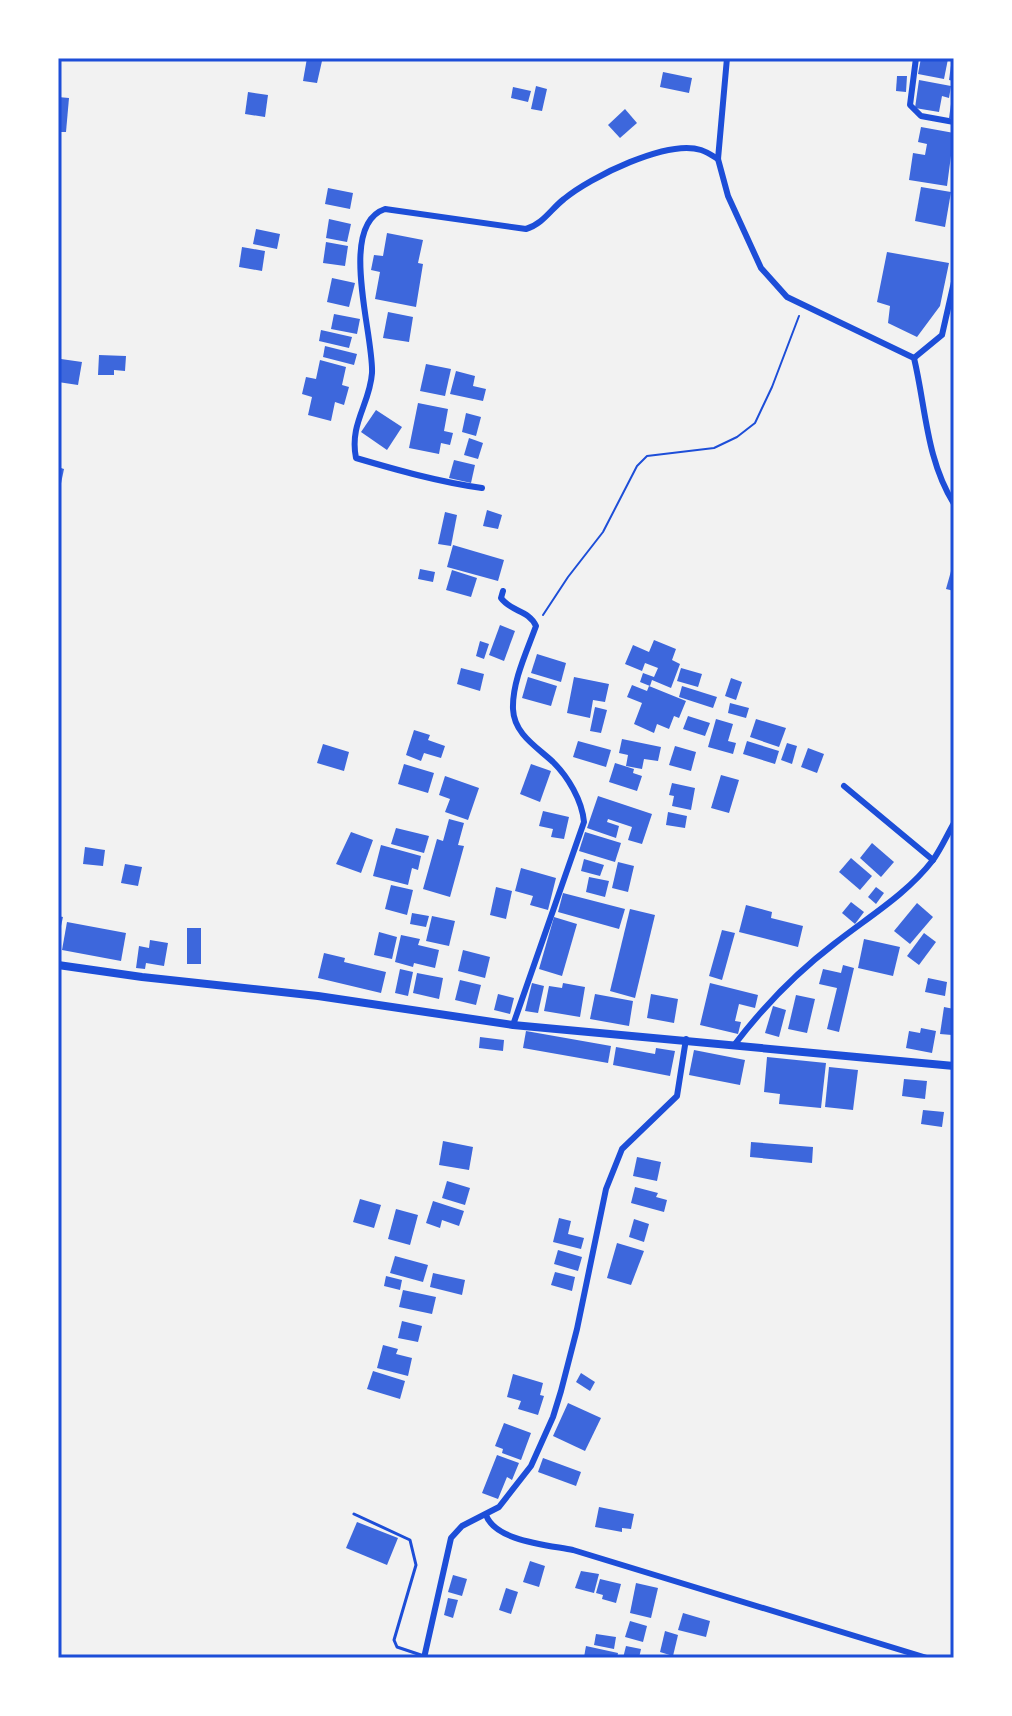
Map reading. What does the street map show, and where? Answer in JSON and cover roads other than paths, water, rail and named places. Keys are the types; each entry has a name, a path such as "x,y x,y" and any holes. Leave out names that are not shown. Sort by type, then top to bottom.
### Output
{"street":[{"path":"727,58 718,159 728,196 761,268 787,297 914,358"},
{"path":"916,58 910,105 921,116 954,122"},
{"path":"482,488 403,474 356,458 354,432 372,375 360,264 363,235 372,215 385,209 526,229 539,224 562,200 580,187 615,167 688,149 701,150 718,159"},
{"path":"914,358 942,335 954,282"},
{"path":"914,358 923,394 929,447 943,486 954,504"},
{"path":"503,591 501,598 504,603 528,614 536,626 517,683 513,711 518,727 528,742 554,764 577,796 584,822 513,1025"},
{"path":"844,786 933,860"},
{"path":"735,1044 758,1014 790,981 833,944 901,895 933,860 954,823"},
{"path":"58,965 318,996 513,1025 954,1066"},
{"path":"424,1657 451,1538 462,1526 499,1507 531,1466 553,1417 577,1329 606,1189 622,1149 677,1096 686,1039"},
{"path":"486,1515 489,1524 507,1535 573,1550 927,1658"}],"lane":[{"path":"354,1514 410,1540 416,1565 394,1640 397,1647 424,1657"}]}
